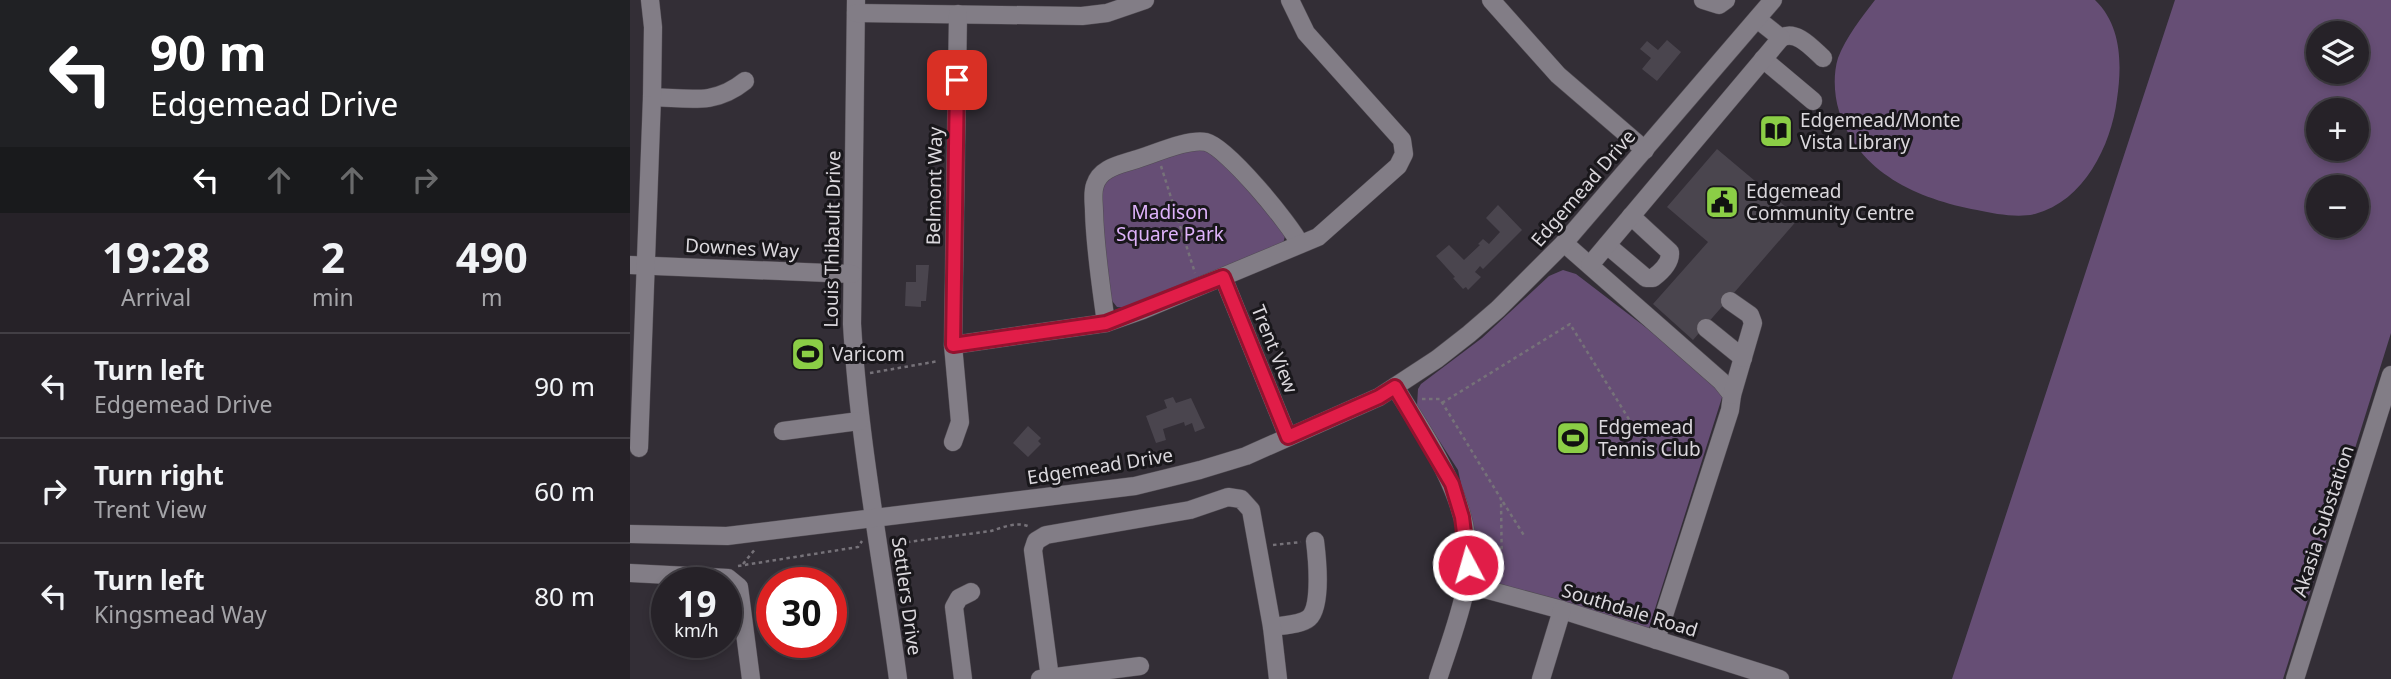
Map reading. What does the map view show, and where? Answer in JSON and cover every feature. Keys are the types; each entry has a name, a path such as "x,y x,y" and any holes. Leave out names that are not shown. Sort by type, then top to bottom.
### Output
{"street":[{"path":"639,448 638,265 652,97 653,27 650,0"},
{"path":"856,7 958,14 1032,7 1082,16 1107,13 1145,0"},
{"path":"953,352 1106,323 1223,277 1318,237 1398,166 1404,154 1402,140 1306,33 1290,0"},
{"path":"1491,0 1558,75 1645,150"},
{"path":"1703,0 1719,5 1726,0"},
{"name":"Edgemead Drive","path":"630,534 726,536 978,503 1135,486 1246,456 1379,397 1469,334 1564,243 1773,0"},
{"name":"Louis Thibault Drive","path":"856,7 852,324 859,421 875,518"},
{"name":"Belmont Way","path":"953,442 960,422 953,352 958,14"},
{"path":"1757,19 1780,38"},
{"path":"1590,265 1780,38 1786,35 1796,36 1823,58"},
{"path":"1763,59 1812,101"},
{"path":"652,97 712,99 728,93 745,81"},
{"path":"1106,323 1095,234 1094,187 1098,177 1107,170 1193,142 1212,144 1268,202 1300,244"},
{"path":"1606,245 1646,278 1658,275 1670,260 1671,252 1631,216"},
{"path":"1564,243 1721,381 1732,395"},
{"name":"Downes Way","path":"638,265 852,274"},
{"name":"Trent View","path":"1223,277 1288,437"},
{"path":"1656,640 1730,410 1752,329 1752,318 1730,301"},
{"path":"1706,328 1743,358"},
{"name":"Akasia Substation","path":"2295,679 2391,375"},
{"path":"1395,387 1452,484 1465,535 1468,565 1466,584 1438,679"},
{"path":"783,431 859,421"},
{"path":"1140,666 1045,678 1033,550 1039,538 1190,510 1235,497 1245,501 1251,510 1272,627 1278,679"},
{"name":"Settlers Drive","path":"875,518 898,679"},
{"path":"1272,627 1303,622 1312,615 1318,570 1315,541"},
{"path":"630,573 651,574"},
{"name":"Southdale Road","path":"1466,584 1562,610 1780,679"},
{"path":"963,679 954,607 963,594 971,592"},
{"path":"742,610 751,679"},
{"path":"1541,679 1562,610"}],"path":[{"path":"1157,153 1200,286"},
{"path":"1442,403 1570,324 1653,458"},
{"path":"855,377 953,352"},
{"path":"1416,400 1440,399 1525,537"},
{"path":"1501,499 1502,585"},
{"path":"890,545 991,531 1004,526 1024,524 1034,530"},
{"path":"743,565 858,547 863,540"},
{"path":"1257,547 1315,541"},
{"path":"740,567 756,548"}],"green space":[{"path":"1875,0 2095,0 2104,10 2115,34 2119,86 2109,135 2092,169 2081,184 2068,197 2052,207 2035,214 2006,215 1933,199 1893,180 1875,167 1848,133 1839,111 1835,84 1836,64 1841,50"},
{"path":"2175,0 2391,0 2391,333 2283,679 1952,679"},
{"name":"Madison Square Park","path":"1199,147 1213,150 1282,228 1285,236 1283,244 1131,308 1117,307 1109,297 1100,190 1113,176"},
{"name":"Edgemead Tennis Club","path":"1563,270 1576,274 1725,388 1648,631 1476,579 1471,530 1458,470 1417,406 1421,384 1482,338 1549,276"}],"building":[{"path":"1667,40 1681,52 1657,81 1642,69 1651,58 1640,49 1647,41 1658,50"},
{"path":"1717,149 1799,218 1693,340 1653,304 1708,242 1667,207"},
{"path":"1498,205 1522,230 1483,269 1480,266 1475,272 1481,277 1468,290 1466,287 1463,289 1436,256 1449,245 1464,260 1483,239 1489,244 1500,232 1486,218"},
{"path":"916,265 929,265 926,301 921,301 921,307 905,306 906,282 916,282"},
{"path":"1173,397 1176,403 1191,398 1205,428 1195,432 1192,423 1185,426 1184,422 1163,429 1166,440 1156,443 1146,416 1167,408 1164,400"},
{"path":"1028,426 1041,438 1038,441 1041,444 1028,457 1013,443"}],"place":[{"name":"Edgemead/Monte Vista Library","path":"1776,131"},
{"name":"Edgemead Community Centre","path":"1722,202"},
{"name":"Varicom","path":"808,354"},
{"name":"Edgemead Tennis Club","path":"1573,438"}],"route":[{"path":"957,80 953,345 1106,323 1223,277 1288,437 1379,397 1395,387 1452,484 1462,517 1468,565"}]}
